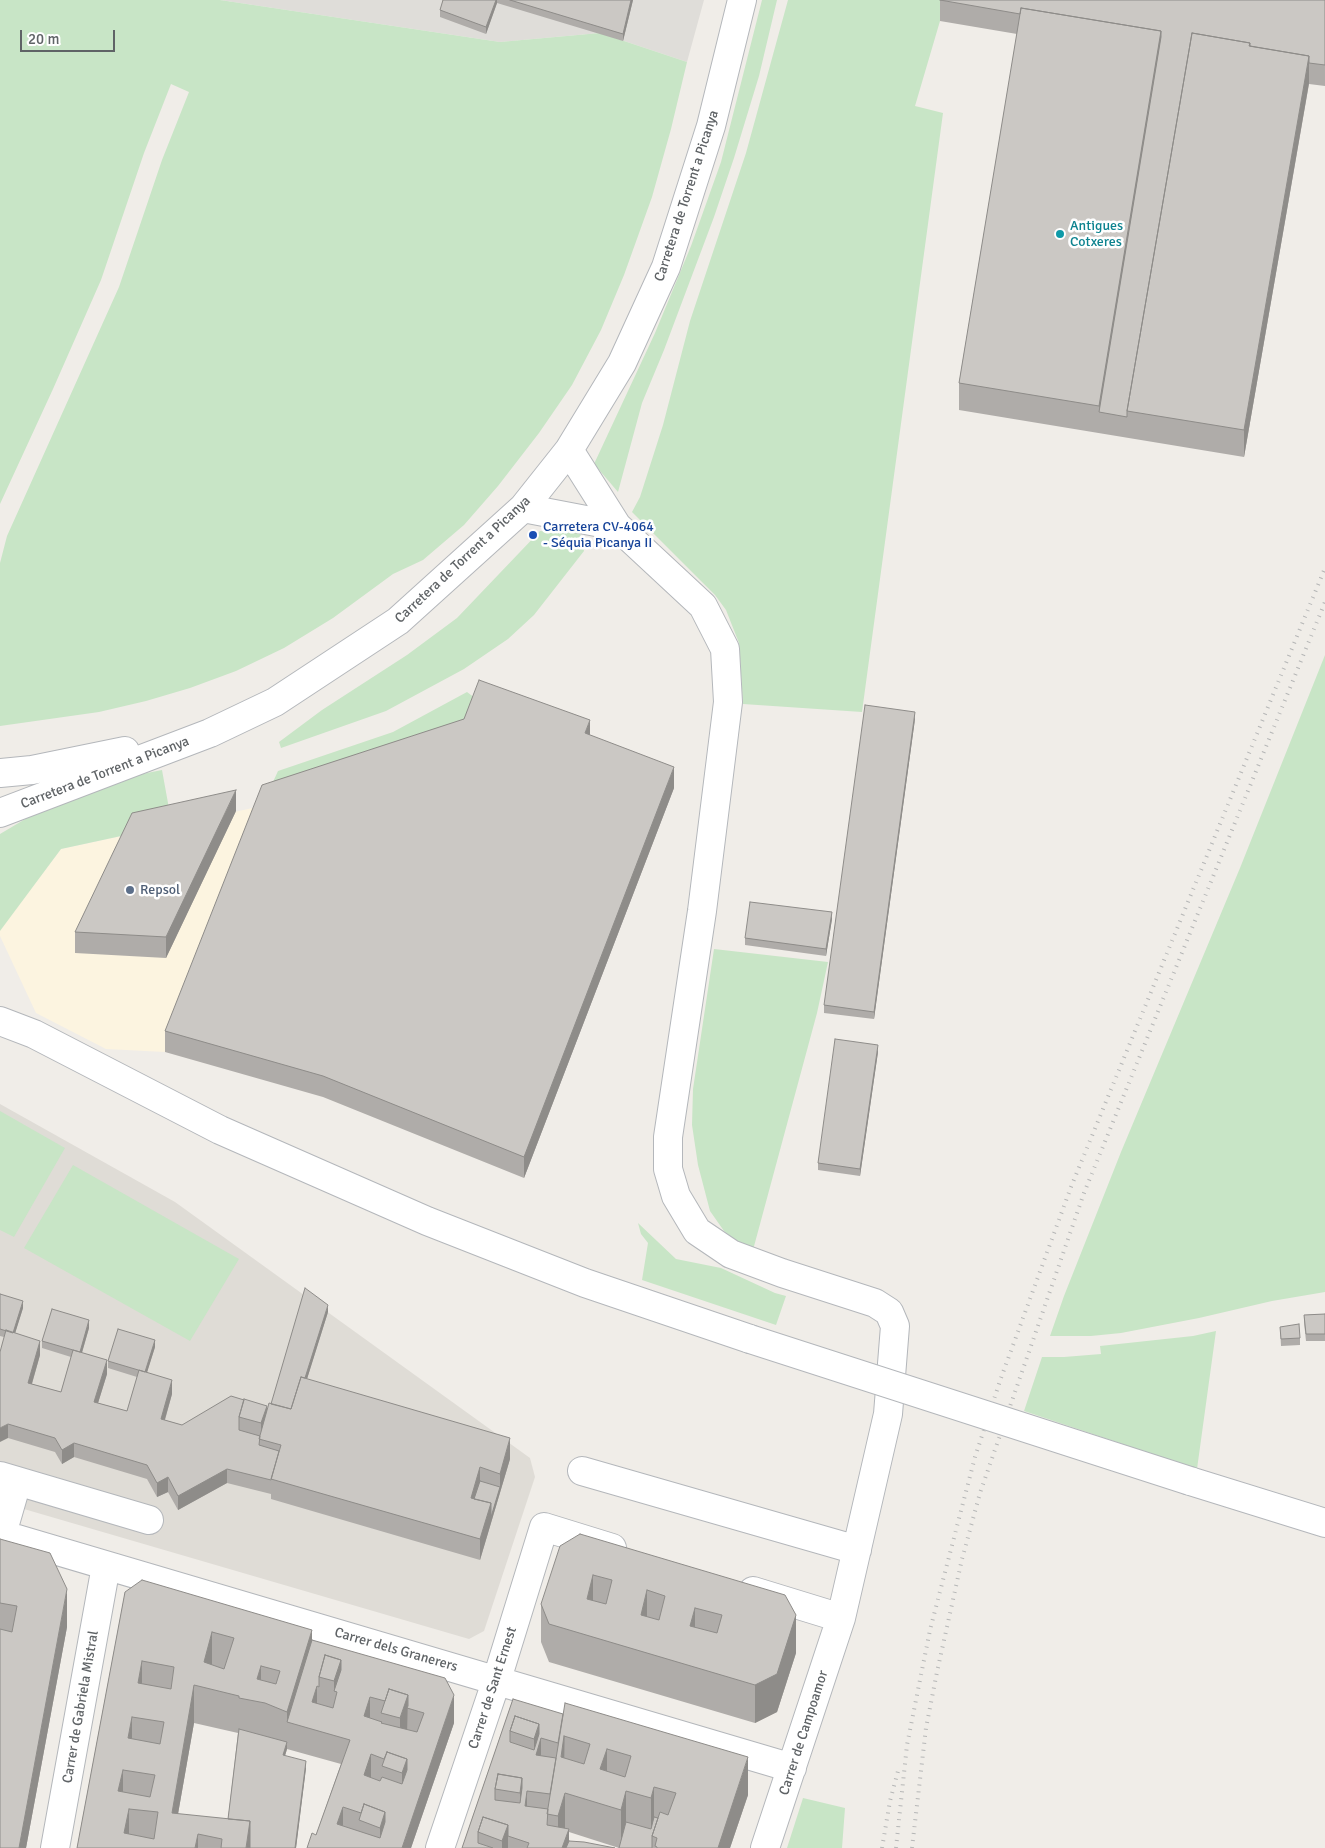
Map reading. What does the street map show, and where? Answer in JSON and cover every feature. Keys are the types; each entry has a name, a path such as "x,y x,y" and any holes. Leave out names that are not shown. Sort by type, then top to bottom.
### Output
{"street":[{"name":"Carretera de Torrent a Picanya","path":"0,813 210,733 275,702 398,621 523,508 570,450 622,363 666,267 711,126 742,0"},
{"name":"Carrer de Campoamor","path":"570,450 616,526 703,606 725,649 728,702 702,911 668,1137 668,1169 676,1196 697,1231 731,1254 782,1274 875,1303 888,1312 895,1326 888,1414 841,1618 765,1848"},
{"path":"523,508 616,526"},
{"name":"Carretera de Torrent a Picanya","path":"0,773 32,770 210,733"},
{"path":"0,1006 34,1034"},
{"path":"0,1021 34,1034 220,1130 427,1221 585,1283 750,1339 1325,1524"},
{"path":"582,1471 857,1550"},
{"path":"1,1534 8,1479 149,1520"},
{"name":"Carrer de Sant Ernest","path":"440,1848 497,1680 544,1527 637,1555"},
{"name":"Carrer dels Granerers","path":"1,1534 792,1768"},
{"name":"Carrer de Gabriela Mistral","path":"55,1848 106,1566"},
{"path":"730,1584 841,1618"}],"shaded area":[{"path":"220,0 704,0 687,62 600,33 500,42"},
{"name":"Repsol","path":"262,806 165,1052 106,1049 36,1013 0,936 0,930 61,849"},
{"path":"0,1104 175,1202 530,1458 535,1477 484,1631 469,1639 0,1502"}],"green space":[{"path":"0,0 220,0 500,42 600,33 687,62 652,197 624,275 601,330 572,385 539,433 498,486 464,525 423,560 393,574 333,618 284,648 236,671 190,688 99,712 0,726 0,563 7,536 119,287 162,160 189,92 171,84 144,153 101,280 0,504"},
{"path":"762,0 777,0 759,76 714,217 642,403 618,492 594,464 655,333 691,246 721,162"},
{"path":"788,0 944,0 940,21 915,106 943,113 862,712 743,704 739,643 726,610 715,595 632,512 640,497 663,425 690,321 746,153"},
{"path":"540,531 580,533 584,551 534,615 508,639 464,669 386,711 281,748 279,742 322,710 407,655 457,618"},
{"path":"1325,655 1325,1292 1272,1301 1121,1333 1091,1336 1050,1336 1121,1152 1240,868"},
{"path":"467,692 479,701 464,740 262,806 278,771 393,732"},
{"path":"162,770 172,825 61,849 0,931 0,834 32,815 137,775"},
{"path":"714,949 828,962 817,1013 753,1250 739,1243 724,1231 710,1211 698,1165 692,1125 693,1089"},
{"path":"0,1111 65,1148 14,1237 0,1230"},
{"path":"73,1165 239,1259 190,1341 24,1248"},
{"path":"638,1223 676,1259 721,1268 775,1293 786,1296 776,1325 642,1280 648,1243 641,1234"},
{"path":"1216,1331 1197,1469 1024,1411 1042,1357 1101,1354 1100,1346 1193,1336"},
{"path":"803,1798 845,1808 842,1848 787,1848"}],"building":[{"path":"443,0 496,0 486,27 440,10"},
{"path":"510,0 631,0 623,34"},
{"path":"940,0 1325,0 1325,65 1309,63 1309,56 1250,46 1250,43 1192,33 1127,417 1099,412 1161,31 1021,8 1020,14"},
{"name":"Antigues Cotxeres","path":"1021,8 1161,31 1099,406 959,383"},
{"path":"1192,33 1250,43 1249,46 1309,56 1244,430 1127,411"},
{"path":"479,680 590,720 585,733 674,767 524,1157 323,1076 165,1031 262,785 464,719"},
{"path":"865,705 915,712 874,1012 824,1005"},
{"path":"236,790 166,937 75,932 132,813"},
{"path":"750,902 832,912 826,949 745,938"},
{"path":"835,1039 878,1045 860,1169 818,1163"},
{"path":"305,1288 328,1305 305,1378 301,1377 291,1409 271,1404"},
{"path":"0,1294 23,1301 13,1333 0,1329"},
{"path":"52,1309 89,1320 80,1352 42,1341"},
{"path":"1325,1314 1325,1334 1306,1334 1304,1315"},
{"path":"1299,1324 1300,1338 1281,1339 1280,1327"},
{"path":"118,1329 155,1340 145,1372 108,1361"},
{"path":"6,1330 40,1341 28,1383 61,1392 73,1350 107,1360 94,1402 127,1411 139,1370 172,1380 161,1419 182,1425 231,1396 244,1400 239,1417 239,1430 260,1436 259,1445 279,1451 271,1480 227,1469 178,1496 168,1477 157,1483 147,1465 74,1443 62,1450 55,1438 8,1424 0,1428 0,1352"},
{"path":"301,1377 510,1438 500,1474 480,1467 471,1498 491,1503 480,1539 271,1479 281,1445 259,1439 269,1403 291,1409"},
{"path":"244,1399 267,1406 261,1423 239,1417"},
{"path":"480,1481 500,1487 491,1517 491,1503 474,1499"},
{"path":"580,1534 785,1595 796,1615 777,1674 755,1685 549,1624 541,1604 560,1546","holes":["593,1575 612,1580 606,1604 587,1599","647,1590 665,1596 659,1620 641,1615","695,1608 722,1615 717,1633 690,1626"]},
{"path":"0,1539 50,1553 67,1589 19,1848 0,1848 0,1629 12,1632 17,1606 0,1603"},
{"path":"142,1580 312,1630 287,1712 265,1703 239,1698 239,1696 194,1685 172,1813 250,1821 246,1848 221,1848 222,1839 198,1834 195,1848 77,1848 125,1592","holes":["212,1632 234,1638 224,1669 204,1662","142,1661 174,1667 171,1689 138,1683","261,1666 280,1671 276,1684 257,1679","132,1717 164,1722 160,1744 128,1738","123,1770 155,1775 150,1797 118,1791","129,1809 158,1812 154,1839 124,1833"]},
{"path":"312,1640 445,1678 454,1695 402,1848 307,1848 312,1833 316,1835 350,1740 287,1722","holes":["325,1655 341,1660 341,1670 334,1691 337,1692 333,1708 312,1702 317,1686 319,1687 319,1677","389,1689 408,1695 407,1708 424,1713 417,1732 381,1723 364,1716 370,1697 385,1701","387,1752 407,1759 407,1770 402,1784 382,1777 380,1781 364,1775 371,1754 384,1759","364,1804 385,1812 385,1822 380,1838 337,1824 343,1807 361,1813"]},
{"path":"325,1655 341,1660 334,1681 319,1677"},
{"path":"389,1689 408,1695 400,1718 381,1713"},
{"path":"513,1699 563,1714 558,1743 541,1738 536,1755 556,1758 550,1794 527,1791 525,1806 548,1809 547,1825 569,1829 562,1848 527,1848 529,1843 508,1836 508,1825 483,1817 478,1832 478,1843 493,1848 462,1848","holes":["515,1716 539,1724 539,1734 534,1750 510,1742 510,1731","498,1774 522,1778 520,1803 495,1800"]},
{"path":"565,1703 748,1757 718,1848 657,1848 655,1846 657,1838 652,1836 660,1812 668,1815 676,1793 654,1787 651,1798 626,1791 621,1810 565,1793 558,1816 547,1814","holes":["564,1736 590,1744 584,1764 561,1757","607,1749 631,1756 625,1777 600,1769"]},
{"path":"515,1716 539,1724 534,1739 510,1731"},
{"path":"239,1729 287,1742 283,1755 306,1761 295,1848 250,1848 250,1821 228,1819"},
{"path":"387,1752 407,1759 402,1773 382,1766"},
{"path":"498,1774 522,1778 520,1793 495,1789"},
{"path":"364,1804 385,1812 380,1828 359,1820"},
{"path":"483,1817 508,1825 502,1841 478,1832"},
{"path":"654,1817 658,1818 652,1836 652,1848 619,1848 626,1822 651,1829"},
{"path":"569,1841 584,1842 615,1848 566,1848"}],"railway":[{"path":"896,1848 907,1745 930,1630 975,1457 1001,1378 1071,1187 1325,568"},
{"path":"912,1848 926,1728 962,1559 980,1493 1084,1193 1325,602"},
{"path":"882,1848 890,1801 898,1771"}],"place":[{"name":"Antigues Cotxeres","path":"1060,234"},
{"name":"Carretera CV-4064 - Séquia Picanya II","path":"533,535"},
{"name":"Repsol","path":"130,890"}]}
